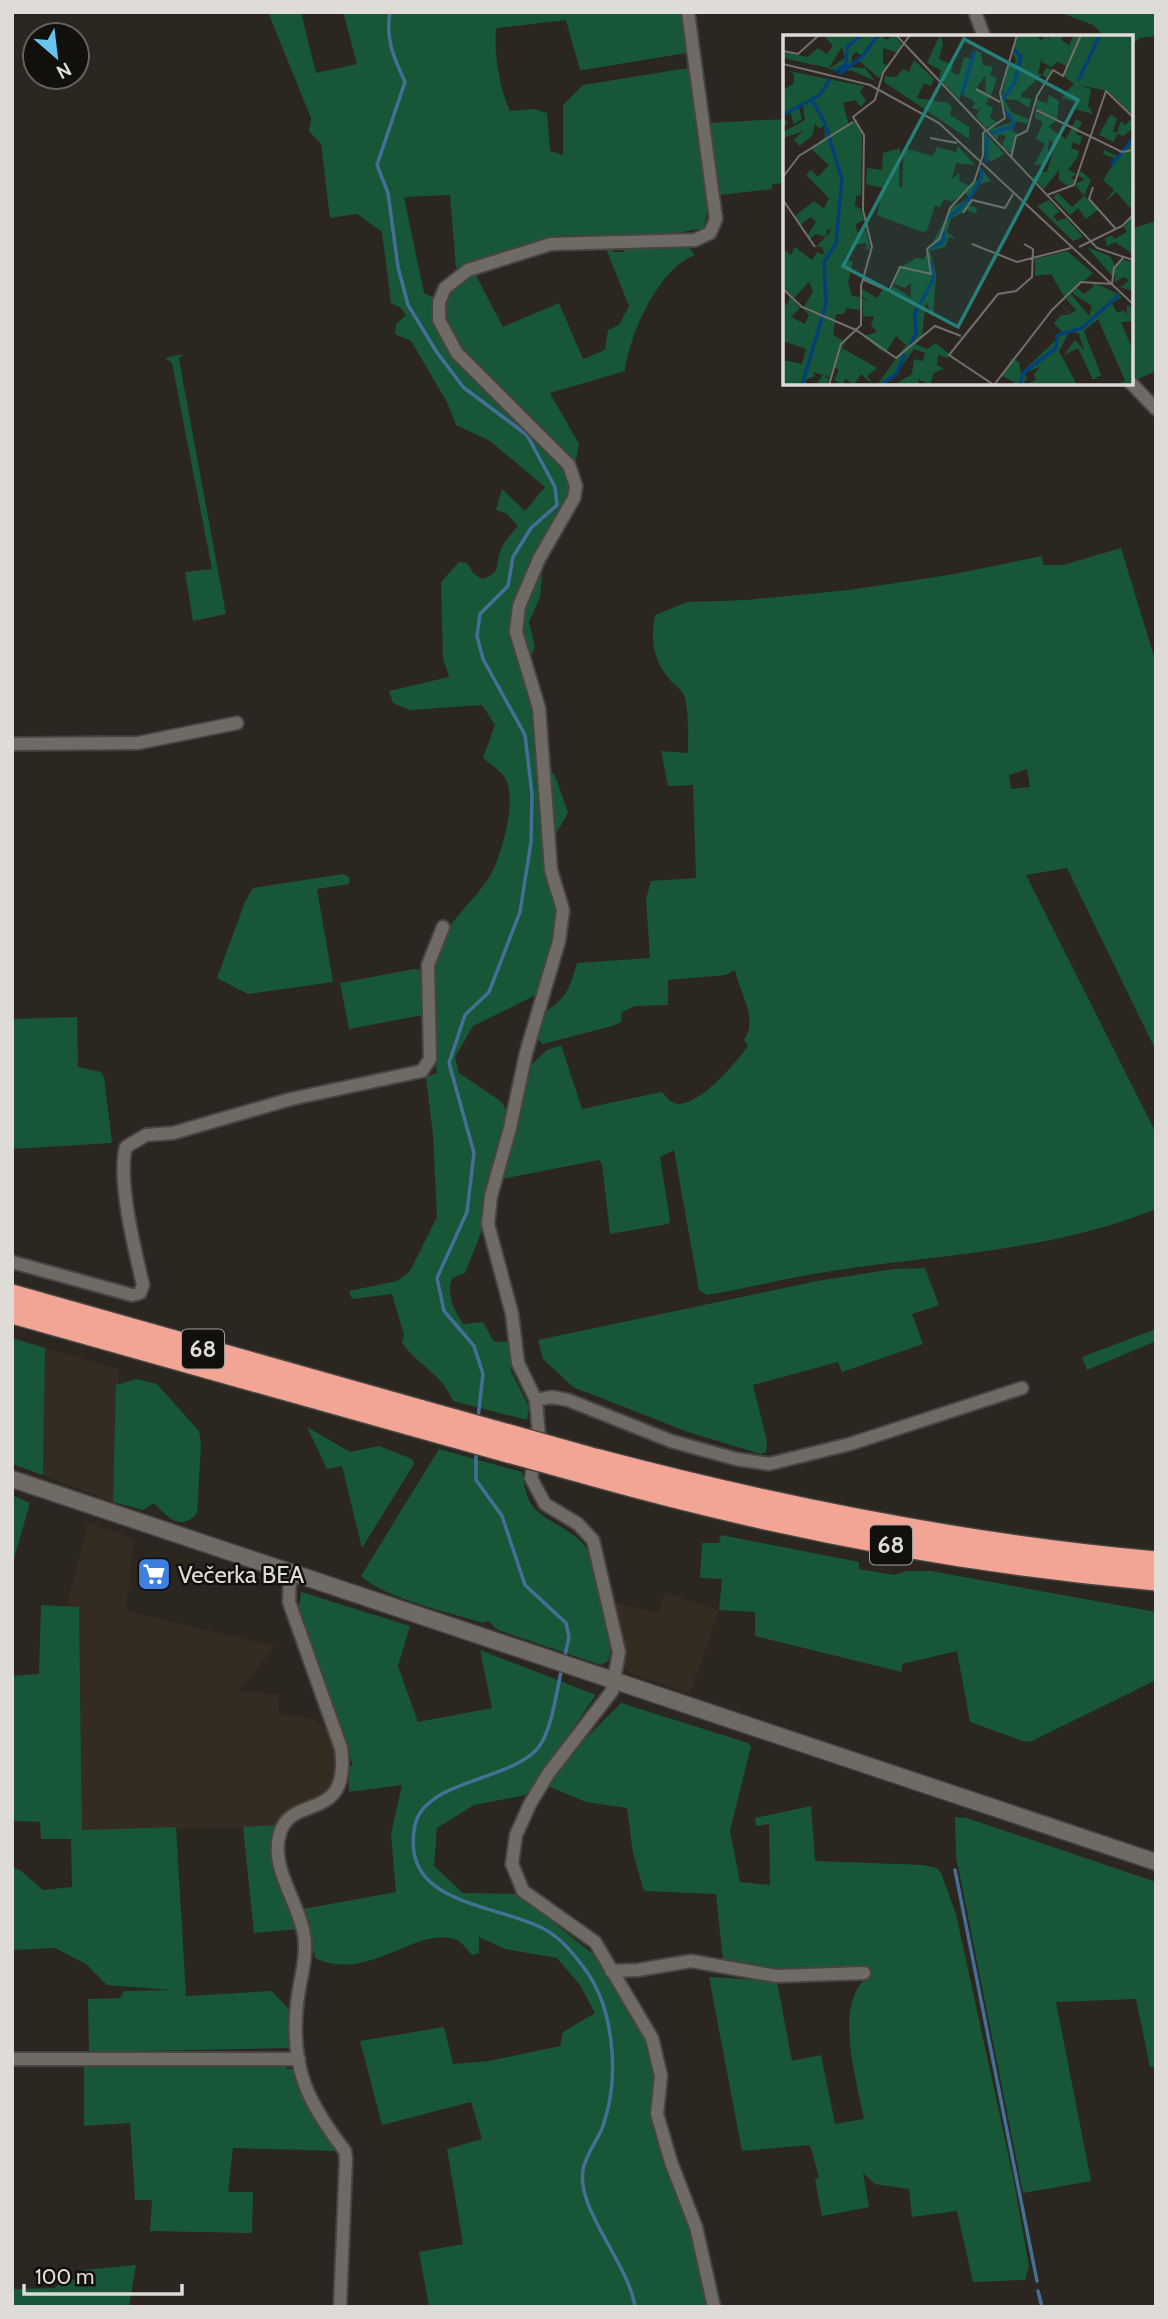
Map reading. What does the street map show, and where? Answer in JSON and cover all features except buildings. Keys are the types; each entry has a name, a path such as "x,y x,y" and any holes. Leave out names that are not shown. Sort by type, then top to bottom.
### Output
{"highway":[{"name":"68","path":"12,1295 421,1419"},
{"name":"68","path":"12,1313 421,1419 768,1520 912,1549 1156,1580"},
{"name":"68","path":"593,1467 916,1532 1012,1547 1156,1562"}],"main road":[{"path":"12,1479 1156,1862"}],"street":[{"path":"688,12 716,219 710,233 695,240 551,244 468,270 446,288 439,302 439,320 457,353 569,465 576,486 574,498 539,559 519,606 516,632 539,708 551,870 563,910 559,941 529,1042 510,1128 491,1196 488,1224 512,1314 518,1363 529,1380 536,1400 539,1436 531,1478 545,1504 578,1524 593,1540 619,1652 612,1691 548,1774 530,1804 512,1849 516,1879 523,1891 595,1942 652,2038 661,2076 657,2114 671,2162 696,2227 715,2307"},
{"path":"975,12 983,35"},
{"path":"1133,385 1156,409"},
{"path":"12,744 138,743 237,723"},
{"path":"12,1262 132,1295 140,1293 143,1285 124,1178 123,1158 126,1147 146,1135 173,1133 292,1099 422,1071 430,1059 428,965 443,927"},
{"path":"536,1400 552,1397 568,1400 689,1447 769,1464 850,1444 1022,1388"},
{"path":"289,1573 289,1602 341,1748 344,1768 343,1782 334,1792 290,1819 281,1829 278,1843 281,1866 305,1940 296,2005 299,2059 311,2103 345,2151 347,2173 340,2307"},
{"path":"611,1970 638,1970 691,1961 776,1976 864,1973"},
{"path":"12,2059 299,2059"}],"shaded area":[{"path":"45,1348 119,1369 113,1502 43,1475"},
{"path":"88,1523 134,1539 126,1611 274,1646 239,1692 279,1694 278,1714 313,1718 330,1731 338,1768 331,1790 321,1799 271,1827 82,1831 79,1608 66,1607"},
{"path":"665,1593 719,1610 690,1694 629,1673 625,1666 613,1602 658,1613"}],"green space":[{"path":"268,12 301,12 316,73 357,64 343,12 684,12 686,53 580,70 566,20 496,28 497,60 500,81 510,111 534,109 547,113 550,151 563,155 563,105 583,85 688,68 708,207 704,228 665,235 565,235 456,268 450,195 404,197 424,293 447,304 449,290 474,272 503,327 559,303 583,359 605,350 608,330 619,325 629,306 605,246 610,245 614,252 624,252 623,245 686,243 695,255 681,263 657,289 639,322 625,371 550,393 579,444 568,499 534,559 542,576 540,597 529,622 535,647 523,672 536,709 539,753 556,778 568,813 542,857 557,915 540,993 473,1026 455,1057 459,1073 502,1102 508,1115 483,1228 465,1273 452,1278 450,1297 463,1324 483,1322 494,1342 510,1341 511,1371 529,1407 527,1420 453,1401 437,1377 402,1343 404,1335 392,1294 352,1299 349,1291 397,1281 410,1271 437,1217 433,1135 426,1077 437,1073 431,1011 434,964 447,930 482,888 493,870 503,844 510,798 504,776 483,758 495,725 482,705 410,710 393,703 389,691 449,677 443,658 441,582 459,562 467,563 474,574 482,579 495,572 502,546 518,526 507,514 496,510 502,489 525,511 545,487 490,441 456,425 447,402 411,341 395,334 396,324 406,315 401,308 391,303 382,232 357,214 330,218 321,144 309,131 311,118"},
{"path":"1156,12 1156,36 1140,38 1133,43 1133,35 1103,35 1093,25 1064,14"},
{"path":"783,119 783,183 772,184 772,189 719,195 707,123"},
{"path":"1156,221 1156,371 1138,379 1133,375 1133,228"},
{"path":"184,354 179,358 180,365 226,614 193,621 185,572 212,569 172,363 165,358"},
{"path":"1121,548 1156,663 1156,1051 1067,868 1026,875 1156,1133 1156,1209 1117,1223 1037,1243 816,1273 707,1295 699,1290 674,1150 660,1157 670,1220 668,1224 610,1234 602,1164 599,1160 502,1179 528,1068 547,1050 561,1045 582,1109 661,1092 675,1103 687,1102 707,1091 748,1046 744,1040 748,1032 749,1014 735,970 726,975 668,980 668,1005 635,1006 622,1012 621,1022 612,1026 543,1044 534,1037 543,1012 557,1003 566,992 577,963 650,958 646,899 651,881 696,878 693,785 668,786 661,751 688,753 686,704 683,694 660,666 654,650 655,615 687,602 747,600 849,590 949,575 1042,556 1043,565 1063,565","holes":["1027,769 1030,787 1011,789 1009,775"]},
{"path":"343,874 349,877 349,884 317,889 333,982 248,994 217,978 245,902 253,888"},
{"path":"414,969 423,970 423,1015 349,1029 340,983"},
{"path":"77,1017 78,1067 101,1072 104,1077 112,1143 12,1149 12,1019"},
{"path":"925,1268 939,1305 912,1314 923,1344 842,1372 838,1362 753,1385 767,1441 766,1452 761,1454 688,1432 573,1387 543,1359 538,1340 817,1281 894,1269"},
{"path":"1156,1329 1156,1341 1087,1370 1082,1357"},
{"path":"12,1338 45,1348 43,1475 12,1464"},
{"path":"137,1379 157,1384 199,1431 201,1445 197,1513 185,1522 174,1520 154,1503 143,1510 113,1502 116,1385"},
{"path":"307,1427 350,1452 379,1446 412,1459 414,1464 362,1548 342,1466 327,1469"},
{"path":"439,1449 522,1472 527,1497 535,1509 582,1542 593,1559 611,1650 608,1661 601,1665 498,1630 488,1621 483,1623 419,1604 385,1591 361,1576"},
{"path":"12,1495 30,1503 12,1565"},
{"path":"721,1535 859,1562 859,1569 894,1575 906,1571 931,1571 1156,1612 1156,1680 1026,1742 970,1722 957,1651 902,1664 902,1672 755,1636 755,1612 719,1610 722,1579 700,1578 702,1543 719,1543"},
{"path":"301,1592 410,1626 398,1666 418,1722 492,1708 480,1650 596,1695 526,1795 474,1805 437,1828 434,1866 463,1893 518,1894 593,1954 620,1990 645,2038 654,2077 653,2125 690,2231 707,2307 399,2307 429,2306 419,2252 463,2244 447,2149 482,2139 471,2102 382,2125 360,2041 444,2027 453,2064 489,2061 560,2046 563,2032 595,2013 580,1985 557,1958 505,1949 479,1937 479,1953 472,1955 457,1940 442,1937 354,1964 335,1964 315,1958 303,1909 396,1892 391,1834 402,1785 349,1792 348,1765 353,1766 299,1607"},
{"path":"41,1605 79,1607 82,1830 176,1827 186,1996 272,1991 291,2012 293,2045 290,2048 89,2052 88,1999 120,1998 124,1991 173,1990 107,1985 86,1964 55,1948 12,1950 12,1867 20,1870 43,1890 72,1887 71,1839 41,1839 40,1822 14,1821 12,1814 12,1676 39,1674"},
{"path":"621,1703 751,1746 730,1831 740,1882 770,1885 769,1824 756,1826 755,1818 811,1806 815,1861 923,1865 937,1868 941,1873 956,1914 1013,2176 1029,2266 1025,2280 973,2282 957,2211 912,2217 909,2189 875,2184 863,2173 869,2207 822,2216 815,2179 819,2177 810,2145 742,2151 709,1977 777,1981 792,2061 821,2055 835,2124 864,2119 853,2064 849,2023 852,2004 858,1988 869,1976 869,1968 770,1971 756,1964 723,1960 716,1894 644,1891 633,1853 627,1808 586,1802 548,1786 585,1739"},
{"path":"955,1817 967,1818 1156,1882 1156,2067 1150,2067 1136,1999 1056,2002 1091,2181 1023,2193 956,1856"},
{"path":"277,1825 272,1851 274,1864 298,1929 254,1933 243,1827"},
{"path":"84,2062 168,2066 171,2063 284,2064 287,2069 294,2069 340,2151 233,2148 228,2192 253,2192 252,2233 150,2231 152,2200 135,2200 130,2123 84,2126"},
{"path":"136,2265 129,2307 12,2307 12,2289 55,2288 62,2281 80,2279 84,2270"}],"waterway":[{"path":"390,12 390,40 405,82 377,165 388,193 398,267 408,305 436,351 463,387 527,435 555,487 557,505 531,528 513,557 508,586 480,614 477,636 483,659 525,735 532,794 531,842 520,912 489,992 465,1015 449,1063 474,1153 467,1212 437,1278 444,1311 474,1346 483,1374 478,1418"},
{"path":"476,1450 476,1480 502,1516 525,1585 566,1623 569,1637 564,1660"},
{"path":"562,1667 550,1721 538,1748 508,1768 435,1799 422,1810 415,1825 414,1851 420,1870 433,1885 451,1896 544,1929 567,1947 592,1981 607,2020 611,2042 612,2086 603,2126 584,2164 583,2185 587,2202 631,2290 635,2307"},
{"path":"955,1870 1037,2281"},
{"path":"1038,2291 1042,2307"}],"place":[{"name":"Večerka BEA","path":"154,1574"}]}
